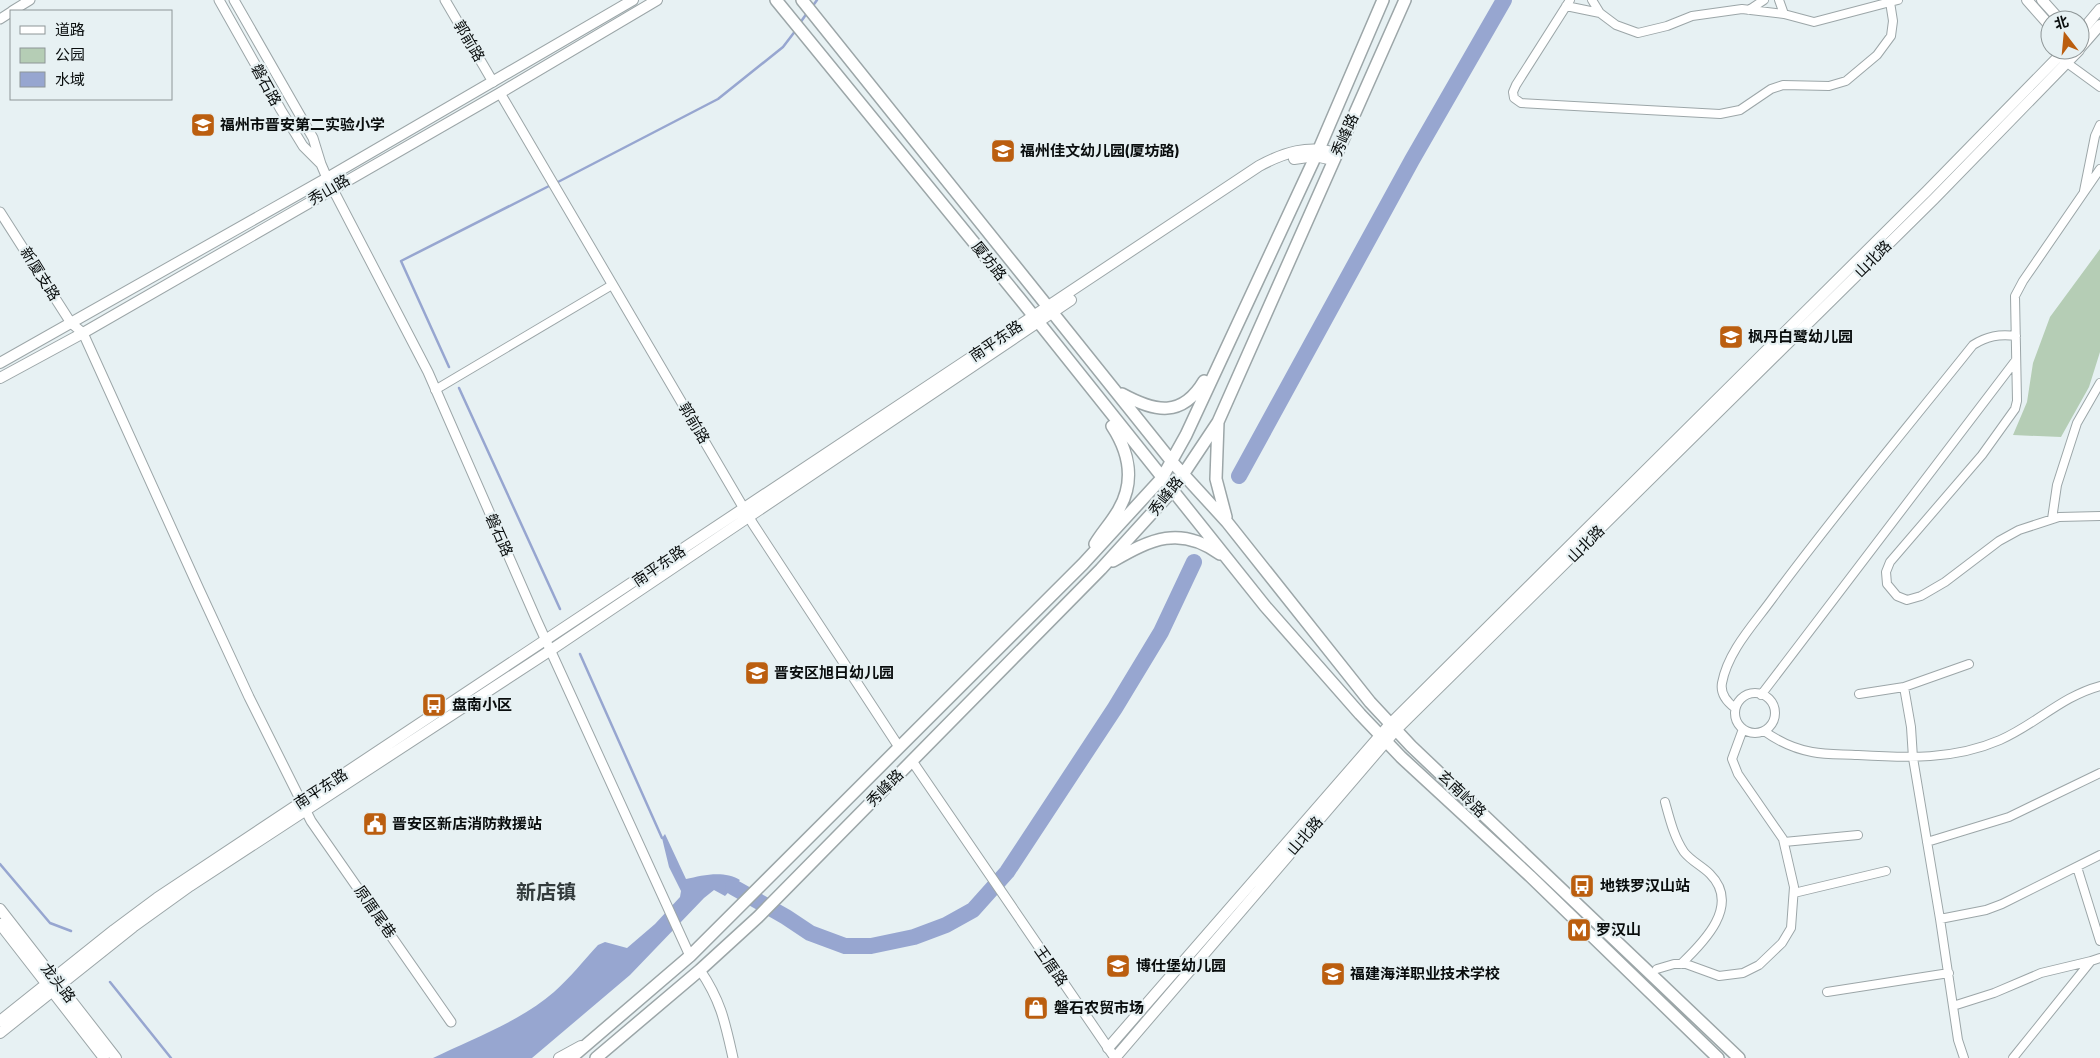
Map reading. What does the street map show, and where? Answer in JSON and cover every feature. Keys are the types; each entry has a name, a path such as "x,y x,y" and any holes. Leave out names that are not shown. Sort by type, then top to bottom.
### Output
{"main road":[{"name":"秀山路","path":"0,363 327,178 633,0"},
{"name":"秀山路","path":"0,378 83,333 500,93 657,0"},
{"name":"厦坊路","path":"776,0 1199,523"},
{"name":"秀峰路","path":"571,1058 690,956 738,909 1083,564 1162,478 1172,463 1317,153 1383,0"},
{"name":"秀峰路","path":"596,1058 700,970 758,917 1101,569 1172,491 1218,422 1405,0"},
{"path":"2027,0 2040,15"},
{"path":"2042,0 2051,10"},
{"name":"厦坊路","path":"806,5 1172,463 1211,505"},
{"path":"2090,21 2100,9"},
{"name":"山北路","path":"2090,34 2100,24"},
{"name":"山北路","path":"1108,1048 1393,727 1934,198 2065,60"},
{"name":"南平东路","path":"0,1021 304,805 747,513 1050,310 1259,166 1280,156 1317,153 1335,157"},
{"path":"1117,392 1156,409 1176,407 1191,399 1198,392 1222,358"},
{"path":"1083,564 1120,508 1129,477 1125,448 1112,426 1104,406"},
{"path":"1218,422 1216,470 1219,495 1228,522"},
{"name":"玄南岭路","path":"1211,505 1228,522 1366,698 1393,727 1739,1058"},
{"name":"玄南岭路","path":"1199,523 1266,606 1383,738 1530,876 1718,1058"},
{"path":"1101,569 1148,542 1168,538 1190,539 1206,544 1231,562"},
{"name":"山北路","path":"1115,1058 1383,738"},
{"name":"龙头路","path":"0,909 104,1058"},
{"name":"龙头路","path":"0,924 116,1058"},
{"name":"南平东路","path":"0,1033 53,985"},
{"path":"559,1058 595,1038"}],"street":[{"path":"15,10 30,0"},
{"name":"磐石路","path":"219,0 303,146 321,164"},
{"name":"磐石路","path":"234,0 313,138 327,178 436,390 548,645 690,956"},
{"name":"郭前路","path":"445,0 493,82"},
{"path":"1592,0 1600,13"},
{"path":"1749,10 1764,0"},
{"path":"1779,0 1784,14"},
{"path":"1894,1 1891,36 1877,55 1846,81 1829,86 1783,85 1771,90 1740,110 1720,114 1521,103 1514,98 1513,92 1516,85 1568,3 1600,13 1616,25 1638,33 1667,26 1692,16 1742,9 1784,14 1814,22 1894,1"},
{"path":"2080,60 2100,87"},
{"name":"郭前路","path":"500,93 747,513 899,747"},
{"path":"2083,194 2095,136 2100,125"},
{"path":"2100,169 2022,281 2015,296 2017,401 2014,409 1982,455 1890,562 1886,572 1887,584 1897,596 1907,600 1921,596 1945,582 1999,541 2020,530 2059,517 2100,516"},
{"name":"新厦支路","path":"0,212 71,324 83,333"},
{"path":"436,390 612,285"},
{"name":"原厝尾巷","path":"83,333 241,679 312,821 451,1022"},
{"path":"1735,708 1724,698 1722,690 1722,682 1733,652 1798,563 1973,345 1985,338 2002,334 2016,336"},
{"path":"1761,695 2016,360"},
{"path":"2052,519 2057,485 2077,423 2100,383"},
{"path":"1859,694 1904,687 1969,664"},
{"path":"1764,731 1777,740 1812,752 1913,758 1941,756 1986,746 2012,734 2064,701 2100,686"},
{"path":"1904,687 1911,727 1913,758 1958,1040 1964,1058"},
{"path":"1749,694 1761,695 1773,704 1775,712 1769,728 1754,734 1743,729 1735,718 1735,708 1742,698 1749,694"},
{"path":"1658,969 1686,964 1719,976 1743,974 1760,965 1782,943 1791,928 1794,893 1784,842 1738,774 1732,759 1743,729"},
{"name":"王厝路","path":"912,761 1115,1058"},
{"path":"1927,842 2009,817 2100,773"},
{"path":"1665,802 1678,843 1686,854 1710,874 1720,886 1722,906 1716,923 1702,944 1681,964"},
{"path":"1784,842 1858,835"},
{"path":"1940,919 1995,907 2100,855"},
{"path":"2077,867 2100,941"},
{"path":"1794,893 1886,871"},
{"path":"1953,1006 1994,993 2041,974 2100,958"},
{"path":"2013,1058 2091,961"},
{"path":"700,970 714,989 724,1018 733,1058"},
{"path":"1827,992 1948,973"}],"green space":[{"path":"2100,249 2100,352 2089,387 2061,437 2013,435 2027,402 2033,363 2050,317"}],"water":[{"path":"665,834 686,879 720,874 740,880 725,896 714,890 704,898 630,975 532,1058 433,1058 496,1029 527,1012 566,981 598,945 605,942 627,948 655,924 680,897 681,891 669,867 662,838"}],"waterway":[{"path":"812,7 817,0"},
{"path":"1239,476 1412,160 1504,0"},
{"path":"800,23 807,13"},
{"path":"556,183 718,99 783,47 796,30"},
{"path":"449,367 401,261 551,185"},
{"path":"459,388 560,609"},
{"path":"733,887 810,933 845,946 871,946 914,937 946,925 973,910 1007,872 1115,708 1161,632 1194,562"},
{"path":"580,654 662,838"},
{"path":"0,864 50,923 71,931"},
{"path":"110,982 171,1058"}],"place":[{"name":"福州市晋安第二实验小学","path":"203,125"},
{"name":"福州佳文幼儿园(厦坊路)","path":"1003,151"},
{"name":"枫丹白鹭幼儿园","path":"1731,337"},
{"name":"晋安区旭日幼儿园","path":"757,673"},
{"name":"盘南小区","path":"434,705"},
{"name":"晋安区新店消防救援站","path":"375,824"},
{"name":"地铁罗汉山站","path":"1582,886"},
{"name":"罗汉山","path":"1579,930"},
{"name":"博仕堡幼儿园","path":"1118,966"},
{"name":"福建海洋职业技术学校","path":"1333,974"},
{"name":"磐石农贸市场","path":"1036,1008"}],"district":[{"name":"新店镇","path":"546,892"}]}
